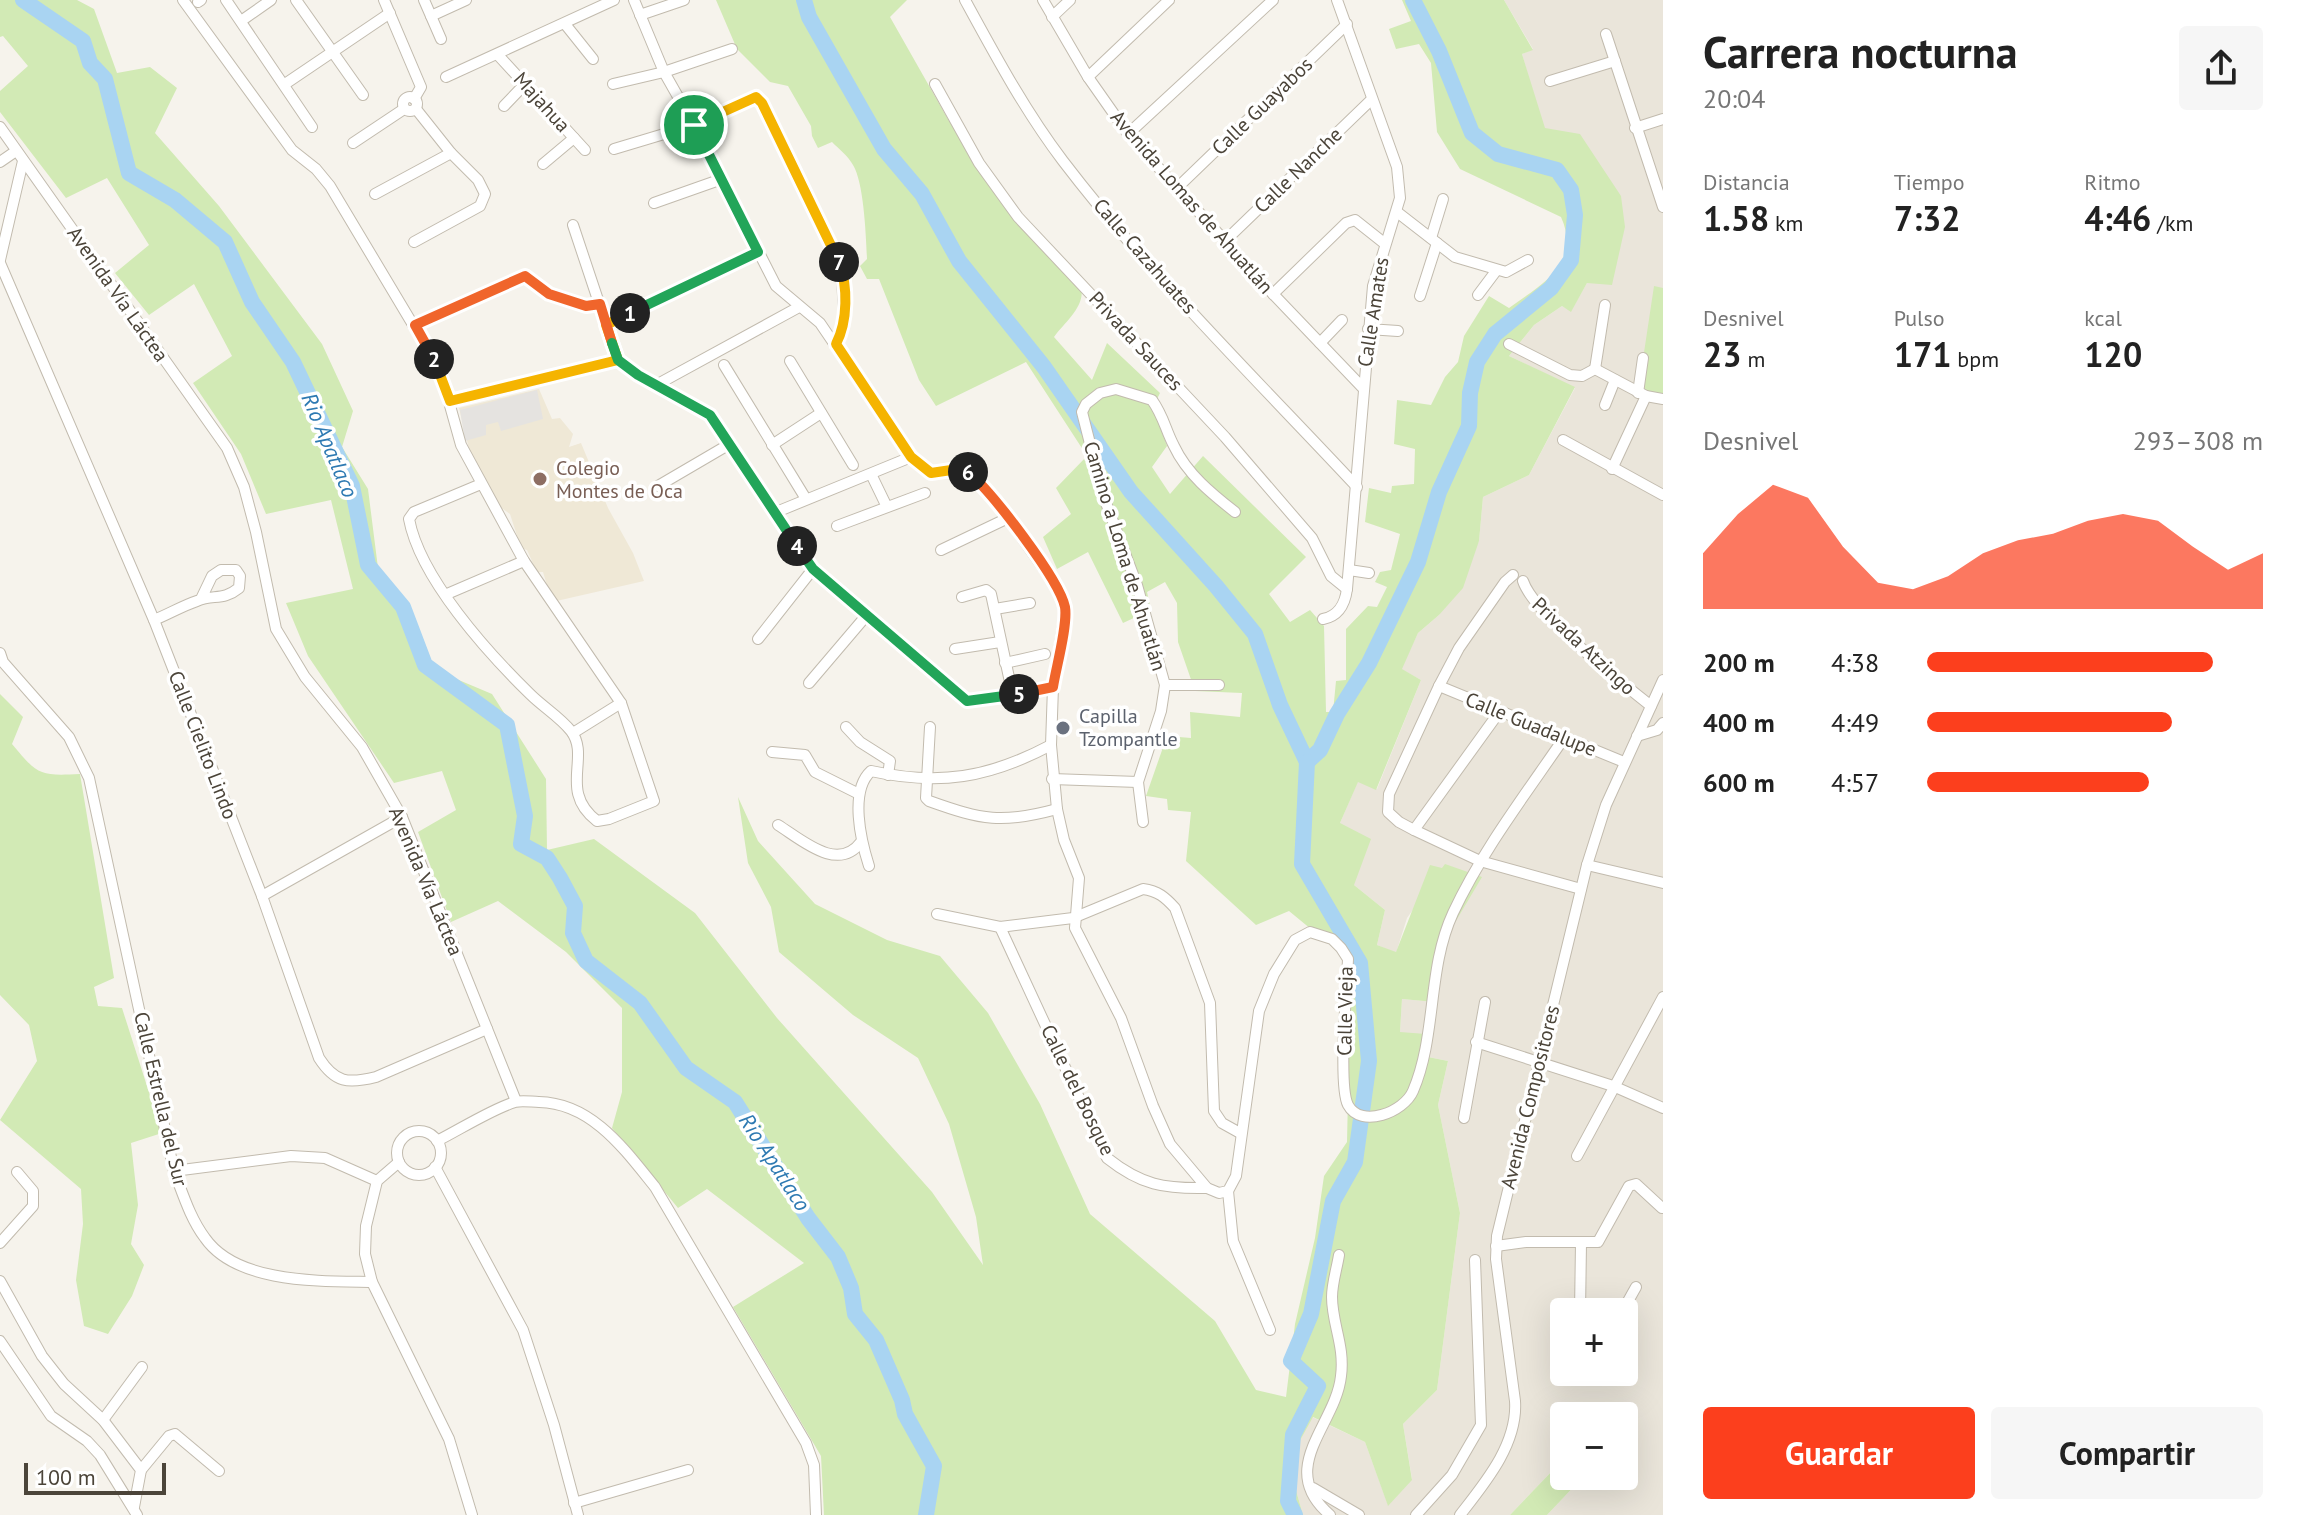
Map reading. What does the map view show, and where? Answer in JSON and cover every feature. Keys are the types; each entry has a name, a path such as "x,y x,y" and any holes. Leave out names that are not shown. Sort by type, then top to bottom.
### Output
{"street":[{"path":"183,0 292,150 316,169 330,186 415,325 440,370 461,445 481,484 524,561 621,703 654,801 597,821 586,812 576,790 577,749 573,733 503,668 474,634 447,594 412,531 409,519 414,512 481,484"},
{"path":"226,0 312,127"},
{"path":"241,21 271,0"},
{"path":"296,0 363,95"},
{"path":"353,143 411,105 421,87 384,0"},
{"path":"424,0 441,39"},
{"path":"431,16 466,0"},
{"path":"446,77 614,0"},
{"path":"634,0 664,72 776,286 820,323 911,457 931,473 958,469 967,472 1008,518 1058,587 1065,606 1053,687 1052,779 1064,840 1079,878 1073,918 1078,937 1121,1018 1170,1144 1207,1188 1219,1193 1228,1191 1233,1241 1270,1330"},
{"path":"640,15 684,0"},
{"name":"Calle Cazahuates","path":"965,0 1001,66 1062,160 1144,258 1357,487"},
{"name":"Avenida Lomas de Ahuatlán","path":"1043,0 1088,77 1128,134 1362,387"},
{"path":"1052,17 1070,0"},
{"path":"1088,77 1169,0"},
{"path":"1128,134 1273,0"},
{"name":"Calle Amates","path":"1337,0 1397,167 1401,187 1397,212 1384,243 1373,286 1347,589"},
{"path":"285,84 390,13"},
{"path":"565,24 593,59"},
{"name":"Calle Guayabos","path":"1177,188 1347,24"},
{"path":"1606,34 1663,207"},
{"path":"613,84 664,72 732,49"},
{"name":"Majahua","path":"498,55 585,150"},
{"path":"1550,81 1615,61"},
{"path":"504,106 525,84"},
{"name":"Privada Sauces","path":"935,84 979,163 1018,217 1225,437 1312,538 1331,576 1347,589"},
{"path":"614,149 694,125 756,97 762,103 842,271 844,321 836,344"},
{"name":"Calle Nanche","path":"1226,240 1371,100"},
{"path":"411,105 482,186 484,200 480,206 414,242"},
{"path":"1635,128 1663,119"},
{"name":"Avenida Vía Láctea","path":"0,127 227,448 244,487 276,629 305,677 362,747 402,817 516,1101"},
{"path":"543,164 574,138"},
{"path":"0,162 16,151"},
{"path":"375,194 451,153"},
{"name":"Calle Cielito Lindo","path":"23,161 0,261 154,620 262,896 319,1058 329,1073 356,1082 376,1077 487,1029"},
{"path":"654,203 722,179"},
{"path":"1420,296 1443,199"},
{"path":"1397,212 1455,257 1496,271 1515,269 1528,260"},
{"path":"1273,294 1346,223 1355,220 1384,243"},
{"path":"573,225 618,360 638,375 710,415 813,569 967,701 1013,696 1053,687"},
{"path":"606,325 758,252"},
{"path":"1478,295 1496,271"},
{"path":"415,325 525,276 549,294 586,306 600,304"},
{"path":"1595,369 1605,305"},
{"path":"658,384 799,307"},
{"path":"1320,343 1342,320"},
{"path":"1368,329 1398,331"},
{"path":"1509,344 1570,375 1582,376 1595,369"},
{"path":"1612,469 1642,394 1643,358"},
{"path":"450,401 618,360"},
{"path":"790,361 853,465"},
{"path":"724,365 806,499"},
{"path":"1595,369 1642,394 1663,399"},
{"path":"1605,405 1615,380"},
{"name":"Camino a Loma de Ahuatlán","path":"1138,782 1161,711 1165,685 1137,585 1108,512 1083,417 1086,404 1100,393 1116,389 1152,400 1167,425 1173,445 1188,468 1209,491 1235,512"},
{"path":"772,445 821,413"},
{"path":"1563,440 1663,495"},
{"path":"658,486 728,445"},
{"path":"774,513 911,457"},
{"path":"871,474 886,505"},
{"path":"837,526 886,505 925,493"},
{"path":"941,550 1008,518"},
{"path":"447,594 524,561"},
{"path":"758,639 813,569"},
{"path":"1349,570 1369,573"},
{"name":"Privada Atzingo","path":"1439,686 1472,629 1505,582 1518,578 1531,598 1598,664 1651,706"},
{"path":"1323,619 1341,609 1347,589"},
{"path":"962,597 986,590 991,594 1013,696"},
{"path":"154,620 201,599"},
{"path":"995,609 1030,603"},
{"path":"809,683 866,616"},
{"path":"955,649 1000,642"},
{"name":"Calle Estrella del Sur","path":"0,653 3,662 69,737 89,778 174,1171 190,1213 206,1241 230,1259 258,1273 314,1281 372,1282"},
{"path":"1005,663 1045,654"},
{"name":"Avenida Compositores","path":"1460,1515 1487,1481 1515,1424 1496,1241 1587,865 1606,805 1663,680"},
{"path":"1165,685 1219,685"},
{"path":"1439,686 1387,803 1388,812 1414,830 1480,861 1581,889"},
{"name":"Calle Guadalupe","path":"1439,686 1624,762"},
{"path":"573,733 621,703"},
{"path":"1414,830 1500,711"},
{"path":"1637,736 1648,735 1663,723"},
{"path":"846,727 860,742 890,761 888,775"},
{"path":"930,727 927,799 963,813 1003,820 1022,819 1057,809"},
{"name":"Calle Vieja","path":"1228,1191 1237,1172 1240,1133 1261,1005 1292,943 1310,932 1332,939 1348,959 1346,1101 1356,1113 1373,1116 1401,1108 1414,1089 1423,1058 1440,950 1453,913 1480,861 1564,738"},
{"path":"869,866 861,842 859,794 865,776 871,771 905,779 963,777 1017,763 1051,745"},
{"path":"772,752 805,755 815,772 859,794"},
{"path":"1052,779 1138,782 1143,822"},
{"path":"262,896 402,817"},
{"path":"778,825 825,854 842,856 856,849 861,842"},
{"path":"1587,865 1663,883"},
{"path":"937,914 1000,927 1073,918 1143,889 1155,890 1175,908 1210,1003 1214,1111 1222,1123 1240,1133"},
{"name":"Calle del Bosque","path":"1000,927 1107,1158 1129,1175 1150,1184 1181,1189 1207,1188"},
{"path":"1577,1156 1663,997"},
{"path":"1464,1118 1485,1002"},
{"path":"1476,1042 1613,1086 1663,1108"},
{"path":"437,1141 516,1101 556,1103 575,1110 602,1127 655,1187 806,1443 814,1465 816,1515"},
{"path":"419,1131 432,1135 437,1141 441,1155 429,1172 409,1172 399,1162 398,1148 405,1136 419,1131"},
{"path":"174,1171 291,1156 325,1158 377,1181"},
{"path":"399,1162 377,1181 366,1226 365,1254 372,1282 449,1439 472,1515"},
{"path":"435,1167 523,1330 554,1425 578,1515"},
{"path":"0,1243 33,1206 33,1191 17,1172"},
{"path":"1496,1241 1598,1242 1629,1186 1636,1184 1662,1208"},
{"path":"1580,1298 1581,1243"},
{"path":"1330,1515 1309,1486 1308,1456 1336,1399 1341,1378 1342,1349 1332,1298 1339,1255"},
{"path":"1420,1512 1452,1475 1481,1425 1475,1260"},
{"path":"0,1281 42,1356 64,1384 103,1420 141,1470"},
{"path":"1630,1298 1636,1287"},
{"path":"0,1341 51,1416 87,1441 100,1455 136,1511"},
{"path":"103,1420 142,1367"},
{"path":"136,1511 141,1470 169,1436 175,1434 219,1471"},
{"path":"574,1503 688,1470"},
{"path":"1309,1486 1359,1515"},
{"path":"1420,1512 1434,1513"}],"shaded area":[{"path":"1504,0 1663,0 1663,1515 1547,1515 1571,1490 1638,1490 1638,1402 1550,1402 1550,1473 1510,1515 1303,1515 1288,1462 1312,1417 1365,1442 1388,1505 1412,1479 1403,1424 1437,1390 1460,1213 1438,1105 1448,1061 1423,1056 1400,1032 1402,999 1435,1002 1442,869 1407,918 1396,953 1377,945 1385,910 1354,885 1340,823 1358,781 1377,789 1421,680 1401,669 1418,633 1439,615 1479,541 1483,497 1529,475 1575,388 1509,356 1534,325 1562,306 1571,311 1587,283 1522,54 1533,49"},
{"name":"Colegio Montes de Oca","path":"539,389 552,419 560,418 573,434 569,447 581,443 608,508 633,553 644,581 552,602 543,572 537,572 527,550 521,548 510,514 496,504 470,453 459,408"},
{"path":"537,390 543,419 501,431 498,422 486,425 486,435 465,441 460,410"}],"green space":[{"path":"0,0 77,0 94,9 117,73 150,67 177,88 155,133 219,206 322,344 353,411 342,447 368,489 378,568 414,616 435,670 492,694 546,779 547,850 594,839 695,913 777,1018 932,1192 983,1265 976,1217 949,1124 918,1058 853,1015 779,952 771,907 748,863 738,797 758,841 815,904 887,940 940,956 988,1013 1040,1104 1090,1214 1215,1321 1256,1390 1286,1397 1295,1324 1315,1238 1324,1176 1347,1142 1351,962 1289,911 1256,925 1186,861 1191,812 1168,810 1167,799 1146,796 1167,736 1191,738 1190,712 1240,717 1242,693 1195,691 1178,642 1177,603 1165,582 1147,592 1151,610 1123,623 1088,552 1057,569 1043,537 1071,514 1056,488 1087,456 1026,362 936,406 919,380 879,279 867,279 860,266 867,259 865,224 860,184 853,165 832,142 818,148 811,126 788,86 770,82 737,49 716,0 907,0 890,17 949,121 993,183 1081,287 1078,307 1054,337 1092,380 1107,343 1160,393 1153,407 1167,446 1152,467 1170,494 1203,456 1306,557 1269,594 1290,622 1310,610 1324,626 1326,712 1333,712 1336,681 1346,680 1346,629 1368,606 1377,607 1387,587 1375,582 1380,572 1391,570 1400,534 1365,522 1369,488 1391,493 1392,486 1414,484 1415,449 1394,444 1397,400 1431,405 1445,377 1458,362 1464,336 1489,296 1509,308 1555,271 1566,248 1561,217 1460,169 1437,132 1431,63 1419,44 1396,49 1389,29 1411,21 1402,0 1504,0 1533,50 1522,54 1545,128 1580,134 1621,196 1625,227 1612,285 1587,283 1571,312 1562,306 1534,325 1509,356 1575,387 1529,475 1483,497 1479,541 1463,588 1418,633 1402,669 1421,680 1376,790 1358,782 1340,823 1371,839 1354,885 1385,910 1377,945 1396,952 1430,865 1442,868 1445,864 1482,877 1447,936 1435,1002 1402,999 1400,1032 1426,1034 1423,1056 1448,1061 1438,1105 1460,1213 1437,1390 1403,1424 1412,1480 1388,1506 1365,1442 1313,1417 1288,1462 1303,1515 824,1515 821,1456 733,1307 804,1263 707,1189 678,1208 612,1128 622,1092 622,1008 566,952 498,901 451,922 418,832 456,810 442,771 394,783 308,656 286,603 353,589 331,500 266,514 241,454 193,383 232,356 194,284 149,315 115,273 149,245 107,178 66,198 0,112 0,91 28,66 3,36 0,37"},
{"path":"1654,286 1663,288 1663,400 1646,396 1637,399"},
{"path":"0,694 23,717 12,744 34,768 47,774 80,774 114,978 94,987 98,1006 122,1008 162,1133 131,1143 138,1205 131,1244 144,1265 132,1296 108,1334 84,1326 76,1280 83,1224 81,1189 0,1120 37,1061 29,1025 0,995"},
{"path":"1550,1473 1550,1490 1571,1490 1547,1515 1510,1515"}],"waterway":[{"name":"Rio Apatlaco","path":"23,0 83,41 90,63 105,79 129,173 175,200 225,242 252,302 293,362 352,486 368,565 403,607 425,665 507,725 525,816 521,844 547,858 560,878 575,906 573,933 586,961 640,1003 686,1068 735,1102 808,1218 838,1257 851,1288 855,1314 876,1340 905,1414 934,1466 926,1515"},
{"path":"804,0 809,17 884,149 922,194 959,261 1044,367 1131,492 1255,634 1280,705 1307,762 1320,750 1337,714 1369,663 1418,562 1439,492 1469,426 1470,393 1477,362 1495,334 1551,288 1571,260 1575,215 1571,190 1557,170 1498,154 1472,133 1439,51 1413,0"},
{"path":"1295,1515 1288,1501 1293,1435 1318,1386 1291,1361 1311,1314 1333,1201 1355,1162 1369,1061 1360,963 1302,864 1307,762"}],"place":[{"name":"Colegio Montes de Oca","path":"540,479"},
{"name":"Capilla Tzompantle","path":"1063,728"}],"route":[{"path":"694,125 750,98 756,97 762,103 842,271 844,321 836,344 911,457 931,473 958,469 972,475 1008,518 1061,593 1065,613 1053,687 1013,696 967,701 866,616 813,569 710,415 648,381 618,360 606,325 600,304 586,306 549,294 525,276 415,325 440,370 450,401 618,360 606,325 758,252 694,125"}]}
